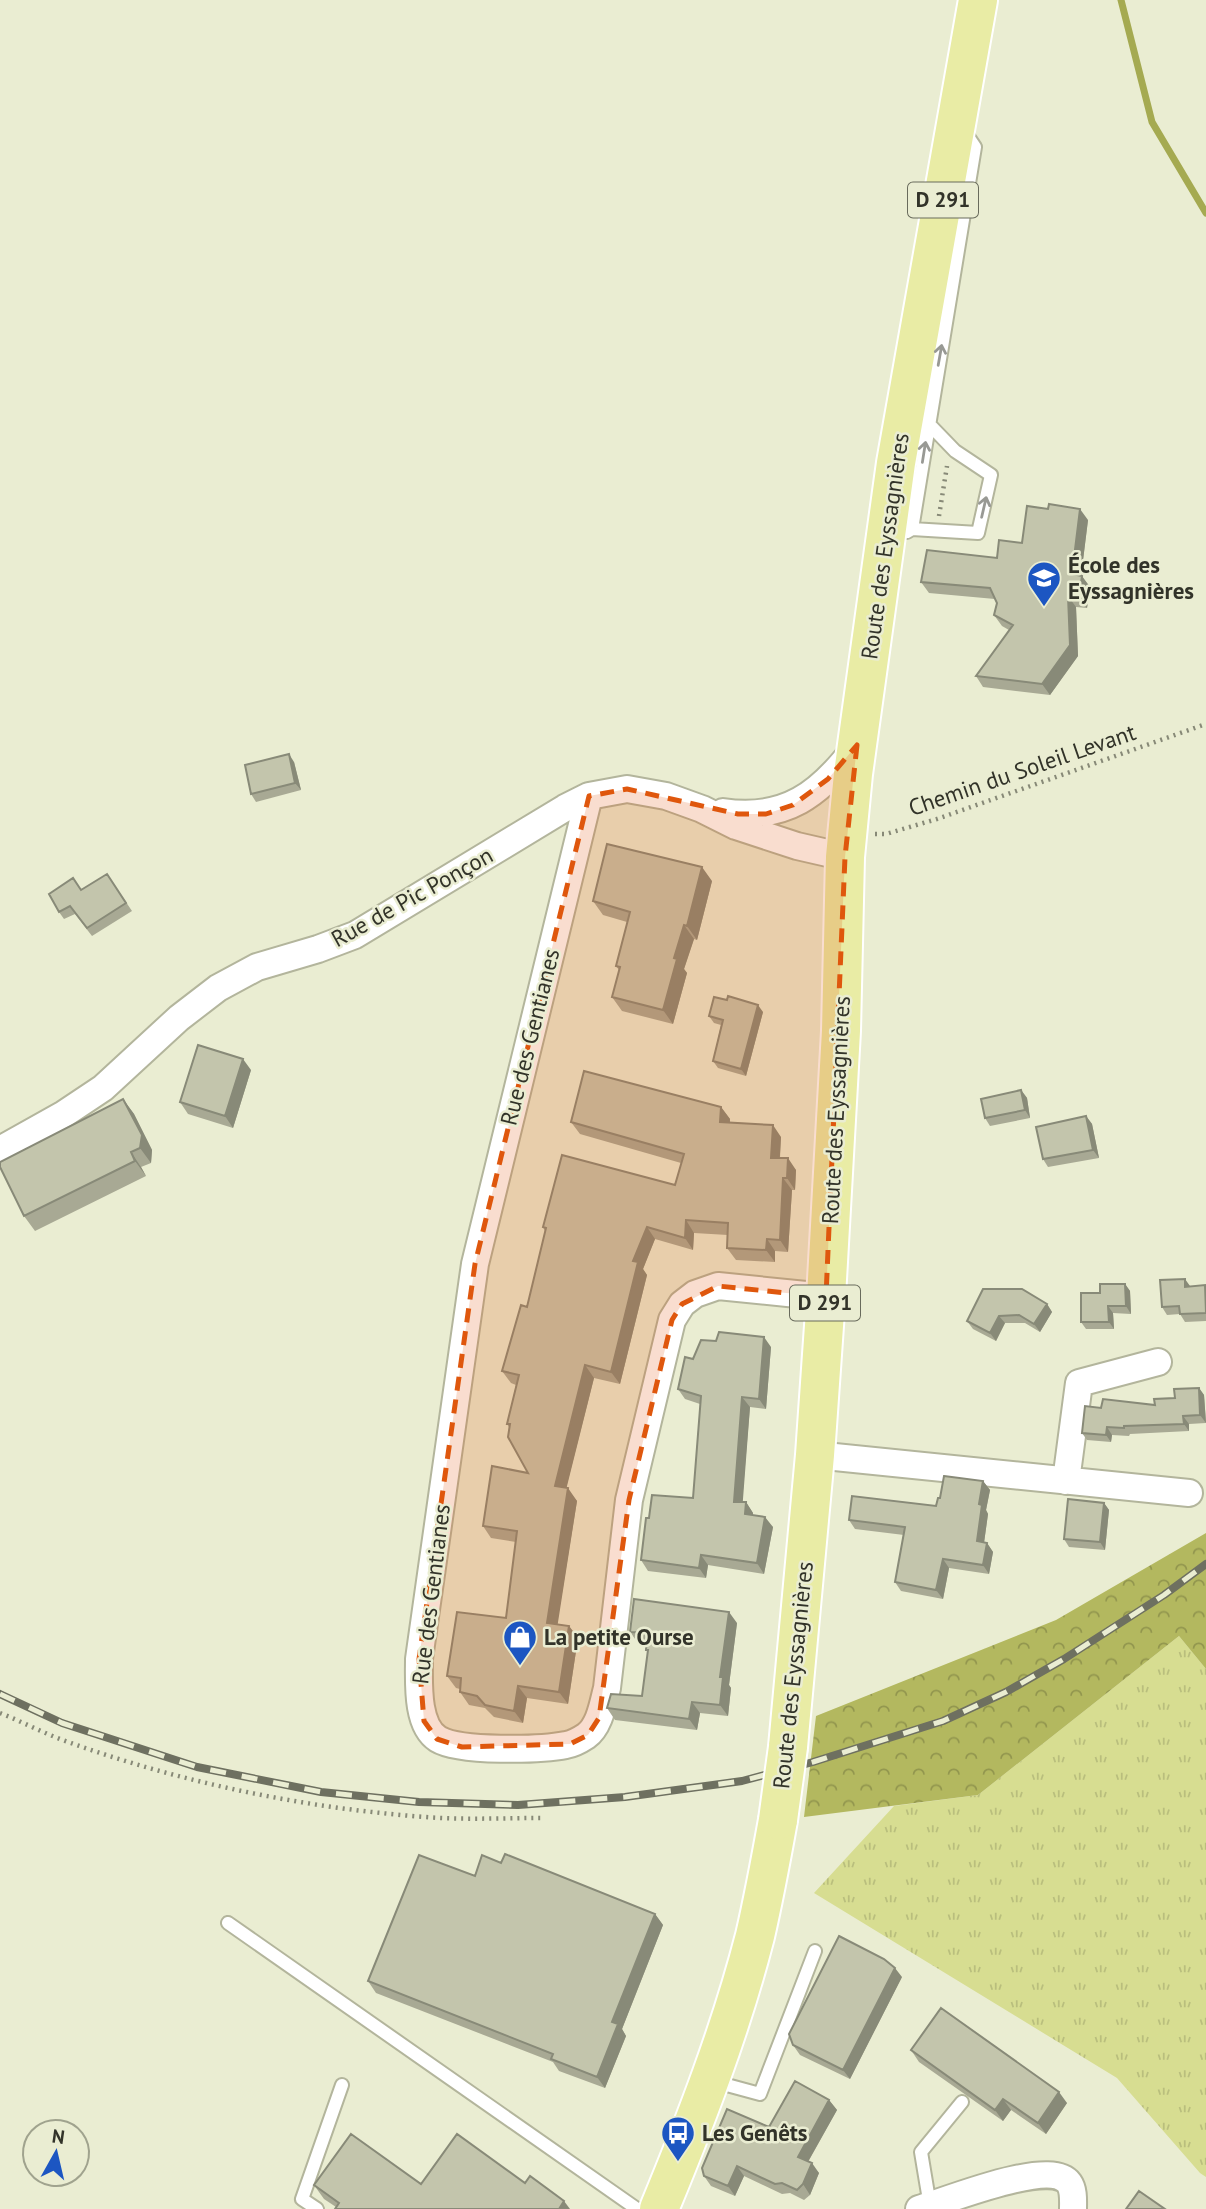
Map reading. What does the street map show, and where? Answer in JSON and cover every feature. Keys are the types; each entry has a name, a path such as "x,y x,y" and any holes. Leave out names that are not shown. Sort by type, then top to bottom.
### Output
{"main road":[{"name":"Route des Eyssagnières","path":"659,2209 710,2080 740,1988 754,1936 778,1820 788,1747 815,1455 826,1297 841,1031 846,837 857,745 897,539 957,121 978,0"}],"street":[{"name":"Rue de Pic Ponçon","path":"702,809 738,814 766,814 799,801 828,779 857,745"},
{"name":"Rue de Pic Ponçon","path":"0,1150 64,1114 103,1088 179,1018 218,988 257,967 355,935 589,796 626,789 666,796 702,809 736,826 791,844 846,837 839,809 828,803 799,801"},
{"name":"Rue des Gentianes","path":"589,796 475,1264 419,1659 419,1693 424,1721 437,1739 462,1747 546,1748 569,1744 588,1735 599,1718 607,1688 629,1500 672,1320 682,1304 695,1294 718,1286 826,1297"},
{"path":"791,844 790,825 799,801"},
{"path":"1066,1480 1079,1383 1158,1362"},
{"path":"815,1455 1189,1493"},
{"path":"925,2207 1011,2179 1047,2173 1059,2175 1069,2182 1073,2194 1073,2209"}],"lane":[{"path":"897,539 937,530 978,533 991,475 950,447 917,412"},
{"path":"228,1923 637,2209"},
{"path":"710,2080 760,2094 815,1951"},
{"path":"317,2209 302,2199 342,2085"},
{"path":"925,2207 922,2152 962,2102"}],"path":[{"path":"937,530 950,447"},
{"name":"Chemin du Soleil Levant","path":"846,837 886,834 937,820 1206,724"},
{"path":"0,1713 67,1741 126,1760 210,1784 274,1798 427,1818 542,1818"}],"highlighted area":[{"path":"857,745 845,857 826,1297 718,1286 682,1304 672,1320 629,1500 599,1718 588,1735 570,1744 462,1747 437,1739 424,1721 419,1659 475,1264 589,796 627,789 738,814 766,814 793,805 828,779"}],"green space":[{"path":"1206,1533 1206,1669 1179,1636 978,1795 804,1817 816,1716 1056,1620"},
{"path":"1179,1636 1206,1669 1206,2177 1117,2078 814,1893 894,1806 978,1795"}],"building":[{"path":"1049,504 1080,509 1072,574 1082,576 1079,597 1068,596 1070,645 1042,684 976,676 1013,625 994,615 997,603 990,588 921,582 927,550 997,558 999,540 1022,543 1027,506 1048,509"},
{"path":"289,754 295,783 251,794 245,765"},
{"path":"607,844 702,867 687,926 684,925 674,958 677,959 663,1010 612,997 620,967 616,966 630,912 593,901"},
{"path":"107,874 126,903 87,928 70,906 59,912 49,894 73,878 81,890"},
{"path":"728,996 758,1005 741,1069 713,1061 723,1020 709,1016 714,997 727,1000"},
{"path":"198,1045 243,1059 225,1116 180,1102"},
{"path":"584,1071 721,1107 720,1122 773,1125 771,1158 788,1158 787,1178 783,1178 780,1240 767,1239 766,1250 727,1248 728,1223 686,1220 685,1238 647,1227 633,1261 638,1262 611,1372 585,1365 555,1486 568,1488 547,1623 569,1626 559,1692 518,1686 514,1711 485,1705 477,1696 460,1692 461,1678 447,1676 457,1612 506,1618 517,1531 483,1526 492,1466 528,1473 508,1437 510,1424 507,1424 519,1375 502,1371 521,1305 527,1307 546,1228 543,1227 562,1155 675,1185 684,1154 571,1122"},
{"path":"1021,1090 1025,1110 985,1118 981,1099"},
{"path":"123,1099 142,1135 140,1148 131,1152 135,1161 24,1216 0,1162"},
{"path":"1086,1116 1093,1150 1043,1159 1036,1127"},
{"path":"1185,1279 1185,1287 1205,1285 1206,1313 1180,1314 1179,1306 1162,1307 1160,1280"},
{"path":"1100,1284 1125,1284 1126,1306 1108,1306 1109,1322 1081,1322 1081,1293 1100,1293"},
{"path":"983,1289 1022,1289 1047,1304 1034,1324 1019,1315 999,1316 990,1333 967,1321"},
{"path":"719,1332 764,1337 759,1399 742,1397 734,1502 746,1502 745,1514 765,1517 757,1563 701,1555 699,1568 641,1560 652,1495 693,1498 701,1396 678,1389 685,1357 693,1359 701,1340 716,1341"},
{"path":"1199,1388 1200,1415 1183,1416 1184,1424 1107,1427 1106,1435 1082,1433 1085,1406 1101,1408 1103,1399 1155,1405 1154,1399 1175,1398 1174,1389"},
{"path":"944,1476 983,1481 977,1541 987,1543 983,1565 943,1559 936,1590 895,1582 905,1527 849,1520 852,1496 936,1506"},
{"path":"1068,1499 1104,1503 1100,1542 1064,1539"},
{"path":"634,1599 729,1612 720,1677 723,1677 720,1705 692,1702 689,1719 607,1708 611,1694 642,1696 648,1650 647,1633 630,1632"},
{"path":"505,1854 655,1914 612,2022 618,2024 597,2077 551,2059 553,2054 368,1981 419,1855 475,1876 482,1855 501,1863"},
{"path":"839,1936 884,1959 895,1968 843,2070 793,2045 789,2034"},
{"path":"941,2008 1059,2092 1038,2123 1003,2099 995,2110 911,2050"},
{"path":"795,2081 829,2100 798,2157 812,2163 803,2184 797,2190 782,2183 775,2184 737,2166 728,2186 704,2176 702,2168 727,2109 769,2127"},
{"path":"351,2134 421,2184 457,2134 525,2183 530,2176 564,2201 559,2209 335,2209 339,2203 314,2185"},
{"path":"1139,2191 1165,2209 1126,2209"}],"waterway":[{"path":"1121,0 1152,122 1206,213"}],"railway":[{"path":"0,1694 62,1723 197,1767 321,1792 419,1802 518,1805 625,1797 742,1781 813,1762 943,1721 1006,1692 1064,1659 1164,1595 1206,1564"}],"place":[{"name":"École des Eyssagnières","path":"1044,608"},
{"name":"La petite Ourse","path":"520,1667"},
{"name":"Les Genêts","path":"678,2163"}]}
